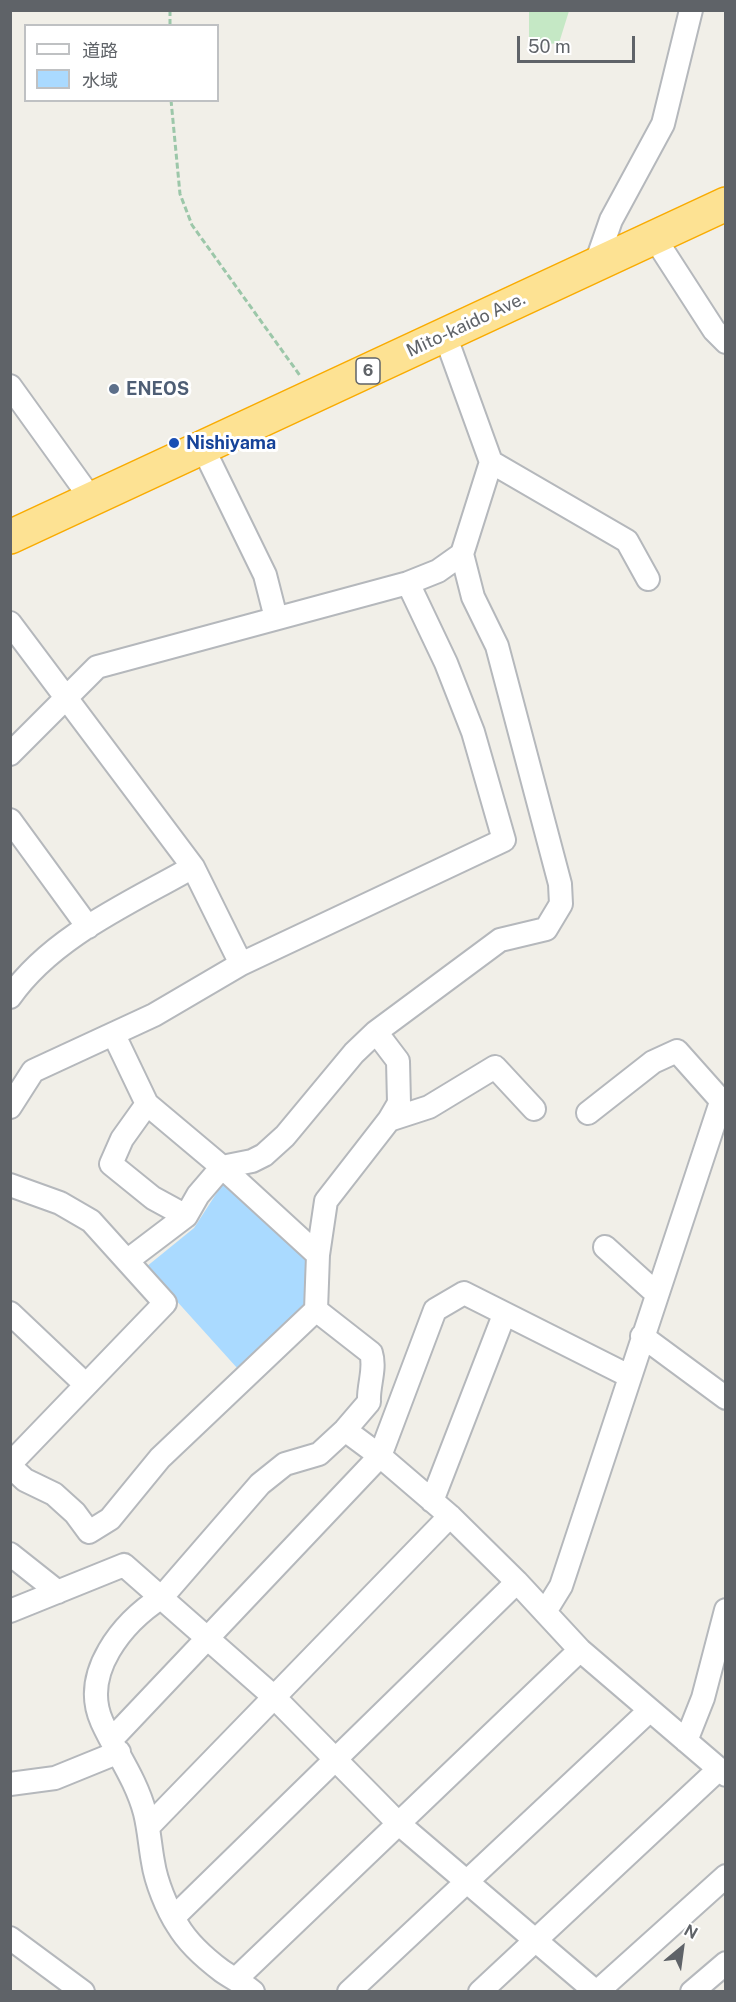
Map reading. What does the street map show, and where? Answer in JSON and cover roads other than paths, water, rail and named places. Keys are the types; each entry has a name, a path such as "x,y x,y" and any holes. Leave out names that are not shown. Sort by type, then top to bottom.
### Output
{"highway":[{"name":"Mito-kaido Ave.","path":"10,537 726,204"}],"street":[{"path":"594,266 611,220 663,124 691,10"},
{"path":"654,237 714,330 726,342"},
{"path":"128,1260 186,1216 198,1195 222,1167 252,1161 264,1155 285,1136 354,1053 376,1032 500,940 546,930 561,904 560,884 538,795 497,646 473,597 462,554 491,462 445,335"},
{"path":"10,386 92,500"},
{"path":"203,448 265,575 276,618"},
{"path":"491,462 627,541 648,579"},
{"path":"10,754 97,667 408,583 438,571 462,554"},
{"path":"14,1092 33,1071 154,1015 241,964 504,840 473,732 446,663 408,583"},
{"path":"10,623 67,696 193,867 241,964"},
{"path":"10,820 88,927"},
{"path":"13,989 40,963 88,927 193,867"},
{"path":"10,1185 77,1212 101,1232 165,1303 10,1465 25,1480 54,1494 75,1513 89,1532 110,1519 160,1458 316,1310 318,1255 326,1201 389,1120 399,1103 398,1060 376,1032"},
{"path":"114,1035 147,1104 222,1167 318,1255"},
{"path":"545,1612 561,1586 642,1336 723,1104 677,1051 653,1062 588,1113"},
{"path":"389,1120 429,1107 495,1066 534,1109"},
{"path":"147,1104 122,1140 111,1164 153,1198 186,1216"},
{"path":"605,1247 657,1294"},
{"path":"10,1784 55,1778 115,1746 208,1638 381,1456 435,1310 464,1293 629,1376"},
{"path":"316,1310 371,1353 374,1363 368,1388 369,1402 345,1430 319,1454 285,1464 260,1484 162,1598 147,1607 121,1631 103,1665 96,1704 115,1746 134,1779 148,1827 153,1864 178,1926 200,1952 223,1972 244,1985 398,1824 580,1650"},
{"path":"10,1313 86,1384"},
{"path":"432,1501 504,1315"},
{"path":"642,1336 726,1398"},
{"path":"345,1430 381,1456 450,1516 517,1582 580,1650 722,1772 480,1992"},
{"path":"148,1827 450,1516"},
{"path":"10,1554 58,1592"},
{"path":"10,1611 124,1565 273,1696 337,1758 398,1824 596,1992 726,1876"},
{"path":"174,1917 517,1582"},
{"path":"686,1741 703,1698 726,1610"},
{"path":"349,1992 650,1710"},
{"path":"10,1938 83,1992"},
{"path":"692,1992 726,1963"}],"water":[{"path":"225,1180 310,1259 310,1305 238,1369 146,1267 194,1228"}],"place":[{"name":"ENEOS","path":"114,389"},
{"name":"Nishiyama","path":"174,443"}]}
